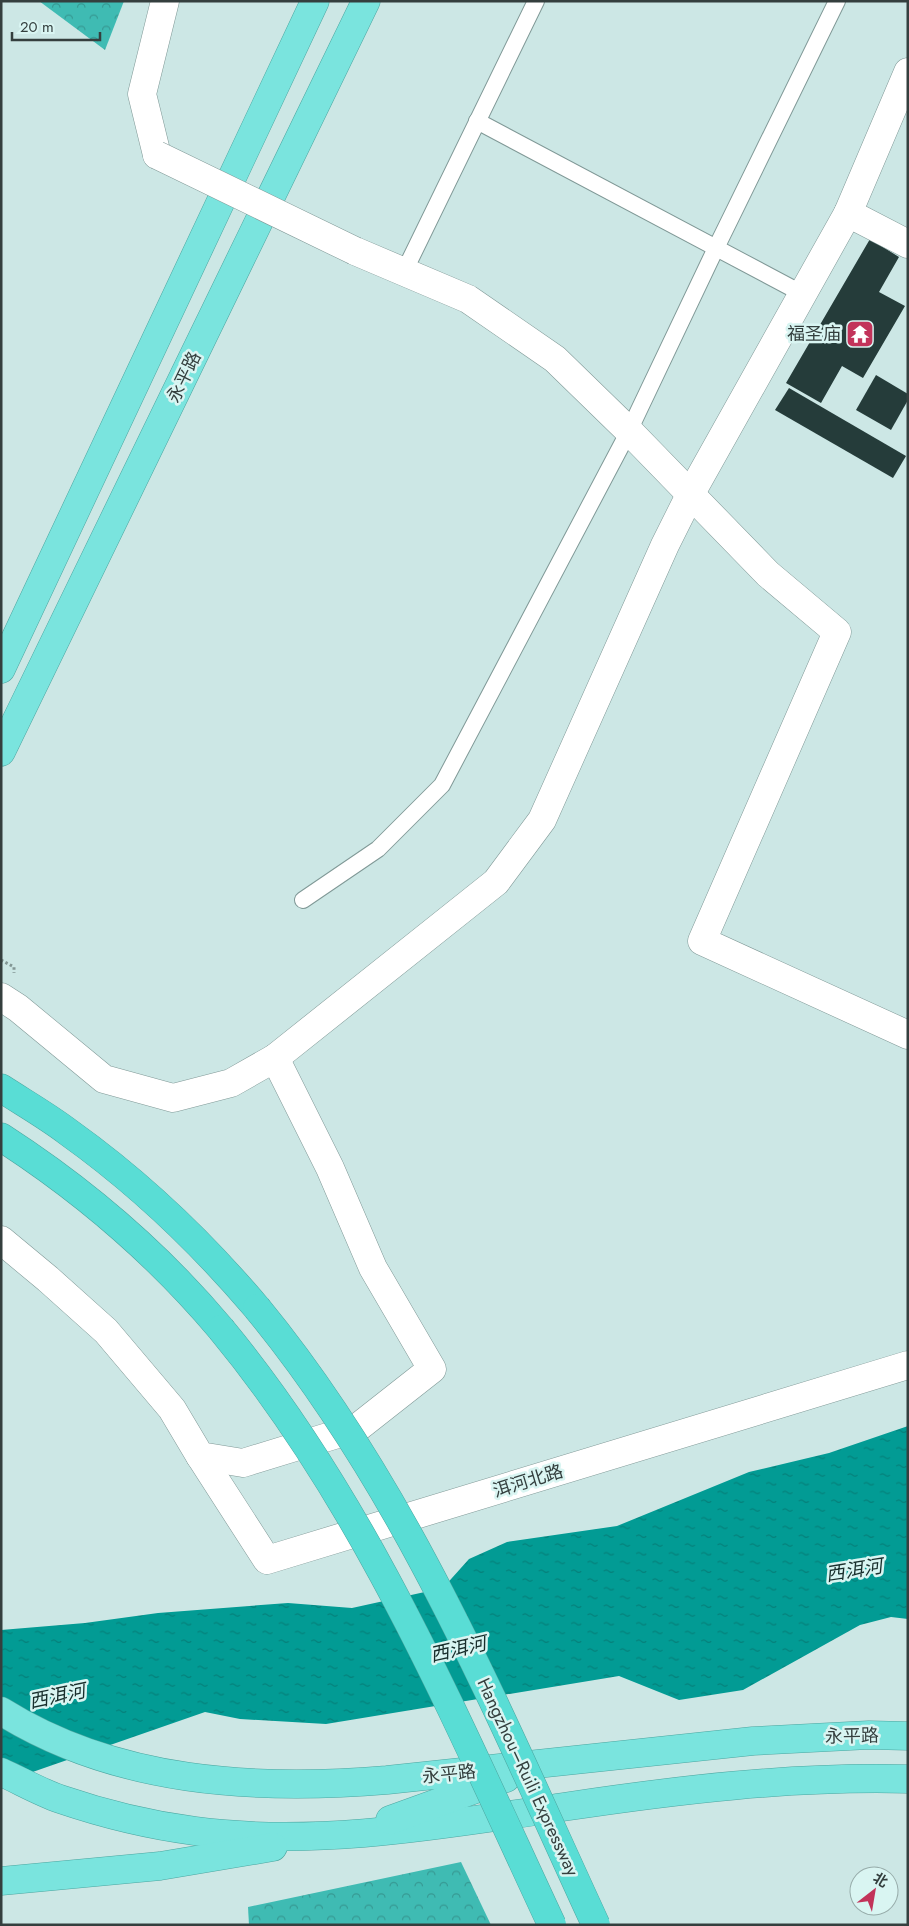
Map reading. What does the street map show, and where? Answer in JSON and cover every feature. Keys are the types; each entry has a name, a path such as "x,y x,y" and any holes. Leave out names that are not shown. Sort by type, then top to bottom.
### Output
{"highway":[{"path":"1,669 315,1"},
{"name":"永平路","path":"1,752 366,1"},
{"name":"Hangzhou–Ruili Expressway","path":"1,1088 68,1132 137,1185 228,1273 282,1338 358,1446 405,1528 475,1664 596,1925"},
{"path":"1,1137 44,1165 110,1216 198,1301 249,1363 322,1469 369,1548 438,1682 552,1925"},
{"name":"永平路","path":"1,1711 24,1725 77,1749 136,1768 201,1780 273,1784 351,1783 761,1740 869,1735 908,1736"},
{"path":"1,1772 58,1798 124,1818 195,1831 273,1837 352,1834 547,1763"},
{"path":"1,1881 160,1866 352,1834 439,1825 718,1788 790,1782 908,1779"}],"street":[{"path":"164,1 142,94 157,155 355,252 468,299 555,359 768,574 837,632 702,941 908,1035"},
{"path":"1,997 18,1008 104,1079 173,1098 231,1083 275,1058 496,882 542,820 665,545 690,495 848,213 908,72"},
{"path":"848,213 908,244"},
{"path":"1,1240 106,1331 172,1409 200,1456 243,1463 357,1428 432,1369 373,1268 330,1168 275,1058"},
{"name":"洱河北路","path":"200,1456 267,1560 908,1365"}],"lane":[{"path":"404,272 536,1"},
{"path":"303,900 378,849 442,785 628,431 838,1"},
{"path":"478,121 803,294"}],"green space":[{"path":"39,1 124,1 105,50"},
{"path":"461,1862 491,1925 249,1925 248,1907"}],"water":[{"name":"西洱河","path":"908,1426 908,1619 891,1617 860,1625 743,1690 679,1700 619,1676 326,1724 240,1719 205,1712 1,1783 1,1630 85,1623 158,1613 288,1603 352,1608 443,1588 469,1559 507,1542 617,1526 749,1472 829,1453"}],"building":[{"path":"870,239 899,257 879,292 905,306 863,378 842,366 821,403 786,383"},
{"path":"876,375 908,394 908,400 891,430 856,410"},
{"path":"789,388 906,456 893,478 775,410"}],"place":[{"name":"福圣庙","path":"860,334"}]}
